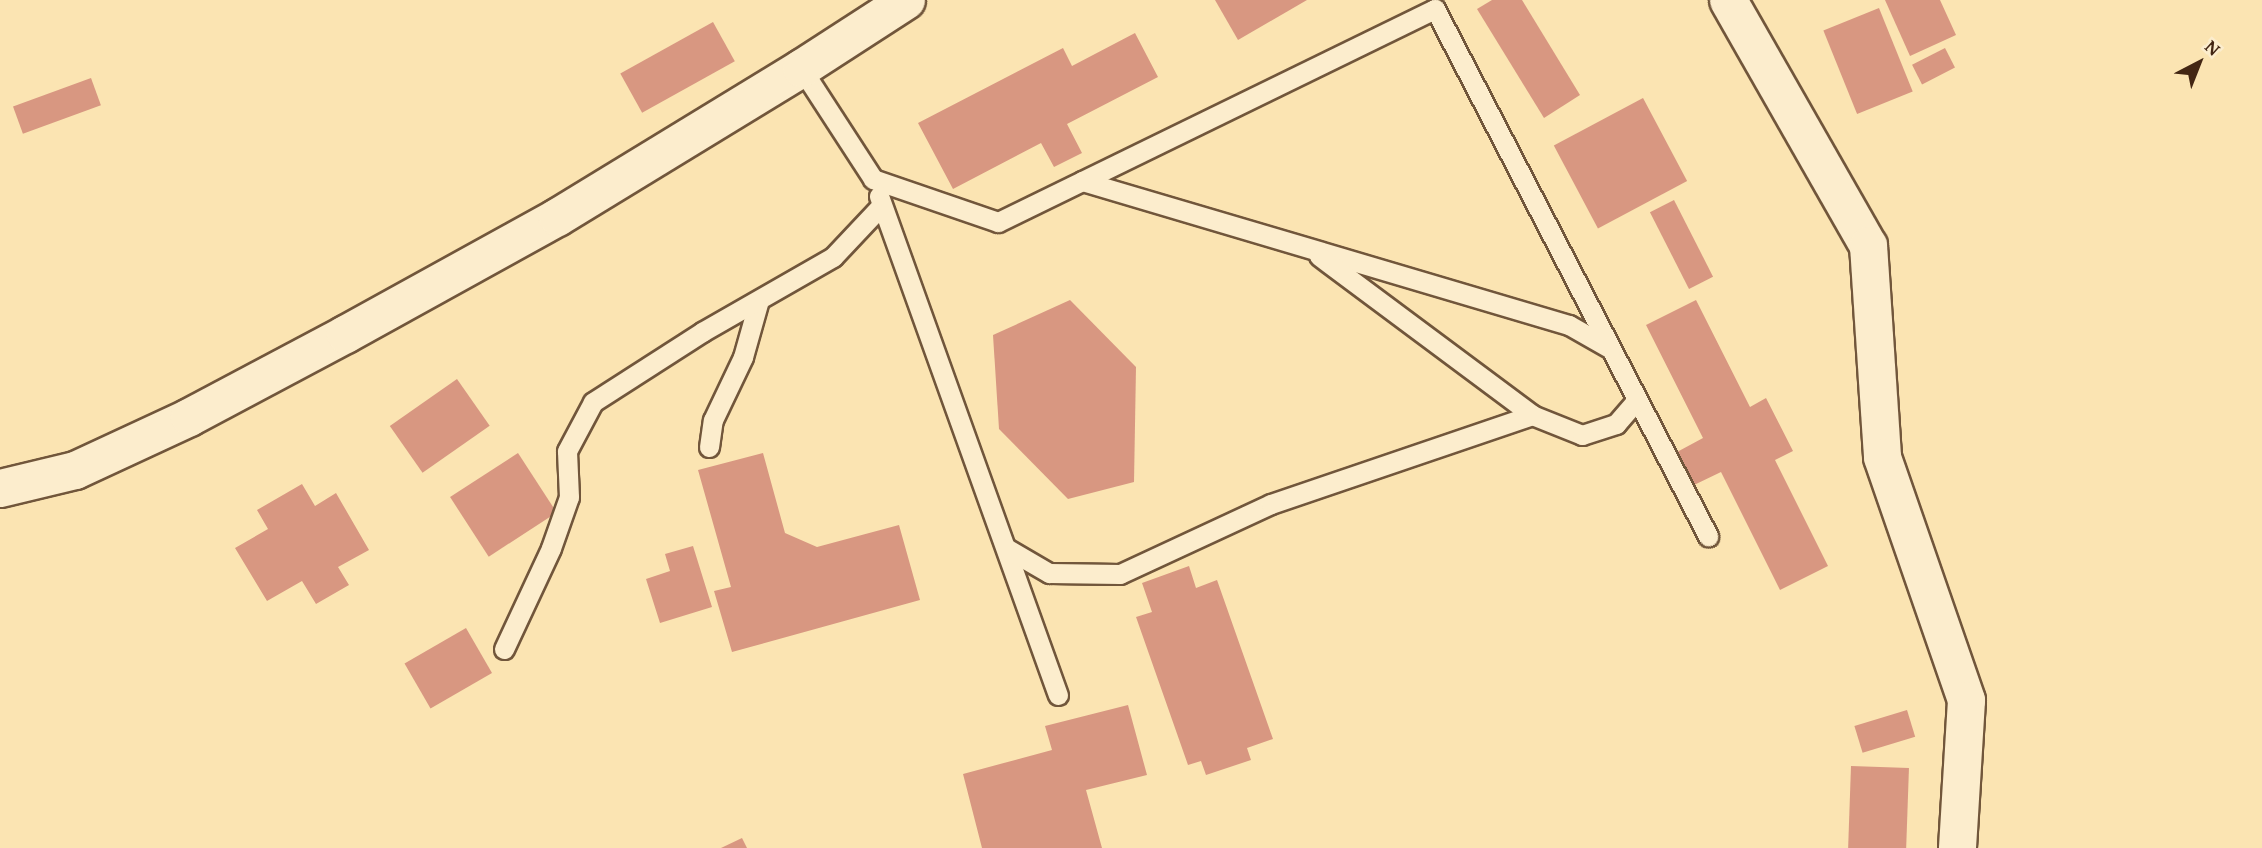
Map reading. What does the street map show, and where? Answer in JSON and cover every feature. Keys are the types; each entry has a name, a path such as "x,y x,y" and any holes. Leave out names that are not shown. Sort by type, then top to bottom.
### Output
{"street":[{"path":"0,488 75,470 189,417 557,216 801,68 906,0"},
{"path":"1728,0 1868,245 1882,457 1966,700 1957,848"}],"lane":[{"path":"873,179 998,222 1435,9 1707,536"},
{"path":"801,68 873,179 1058,695"},
{"path":"1082,181 1569,325 1611,349"},
{"path":"504,649 551,548 569,497 567,451 593,402 702,332 833,257 882,205"},
{"path":"1308,248 1532,415 1582,435 1616,424 1637,400"},
{"path":"709,447 713,420 743,357 759,300"},
{"path":"1006,548 1049,572 1120,574 1271,504 1532,415"}],"building":[{"path":"1215,0 1307,0 1238,40"},
{"path":"1492,0 1522,0 1580,95 1544,118 1477,9"},
{"path":"1885,0 1940,0 1956,35 1910,56"},
{"path":"1879,8 1913,91 1857,114 1823,30"},
{"path":"713,22 735,61 642,113 620,73"},
{"path":"1135,33 1158,77 1067,124 1082,153 1054,167 1041,143 953,189 918,123 1063,48 1072,66"},
{"path":"1945,48 1955,68 1922,84 1912,65"},
{"path":"91,78 101,105 23,134 13,106"},
{"path":"1643,98 1687,181 1598,228 1554,145"},
{"path":"1674,200 1713,277 1689,289 1650,212"},
{"path":"1070,300 1136,367 1134,482 1068,499 999,429 993,335"},
{"path":"1696,300 1750,407 1766,398 1793,451 1775,460 1828,566 1780,590 1721,472 1694,485 1677,452 1703,438 1646,325"},
{"path":"457,379 490,426 423,473 390,426"},
{"path":"518,453 557,513 489,557 450,497"},
{"path":"763,453 785,533 817,547 899,525 920,600 732,652 714,591 731,587 698,470"},
{"path":"302,484 315,506 336,493 369,550 338,567 349,585 316,604 302,581 267,601 235,548 268,529 257,510"},
{"path":"693,546 712,607 660,623 646,579 670,571 665,554"},
{"path":"1189,566 1196,588 1217,580 1273,739 1247,748 1251,760 1206,775 1201,761 1188,765 1136,617 1152,612 1142,583"},
{"path":"466,628 492,673 431,709 405,664"},
{"path":"1128,705 1147,775 1086,790 1102,848 982,848 963,774 1052,750 1045,726"},
{"path":"1907,710 1915,737 1863,753 1854,726"},
{"path":"1851,766 1909,768 1906,848 1848,848"},
{"path":"742,838 747,848 721,848"}]}
